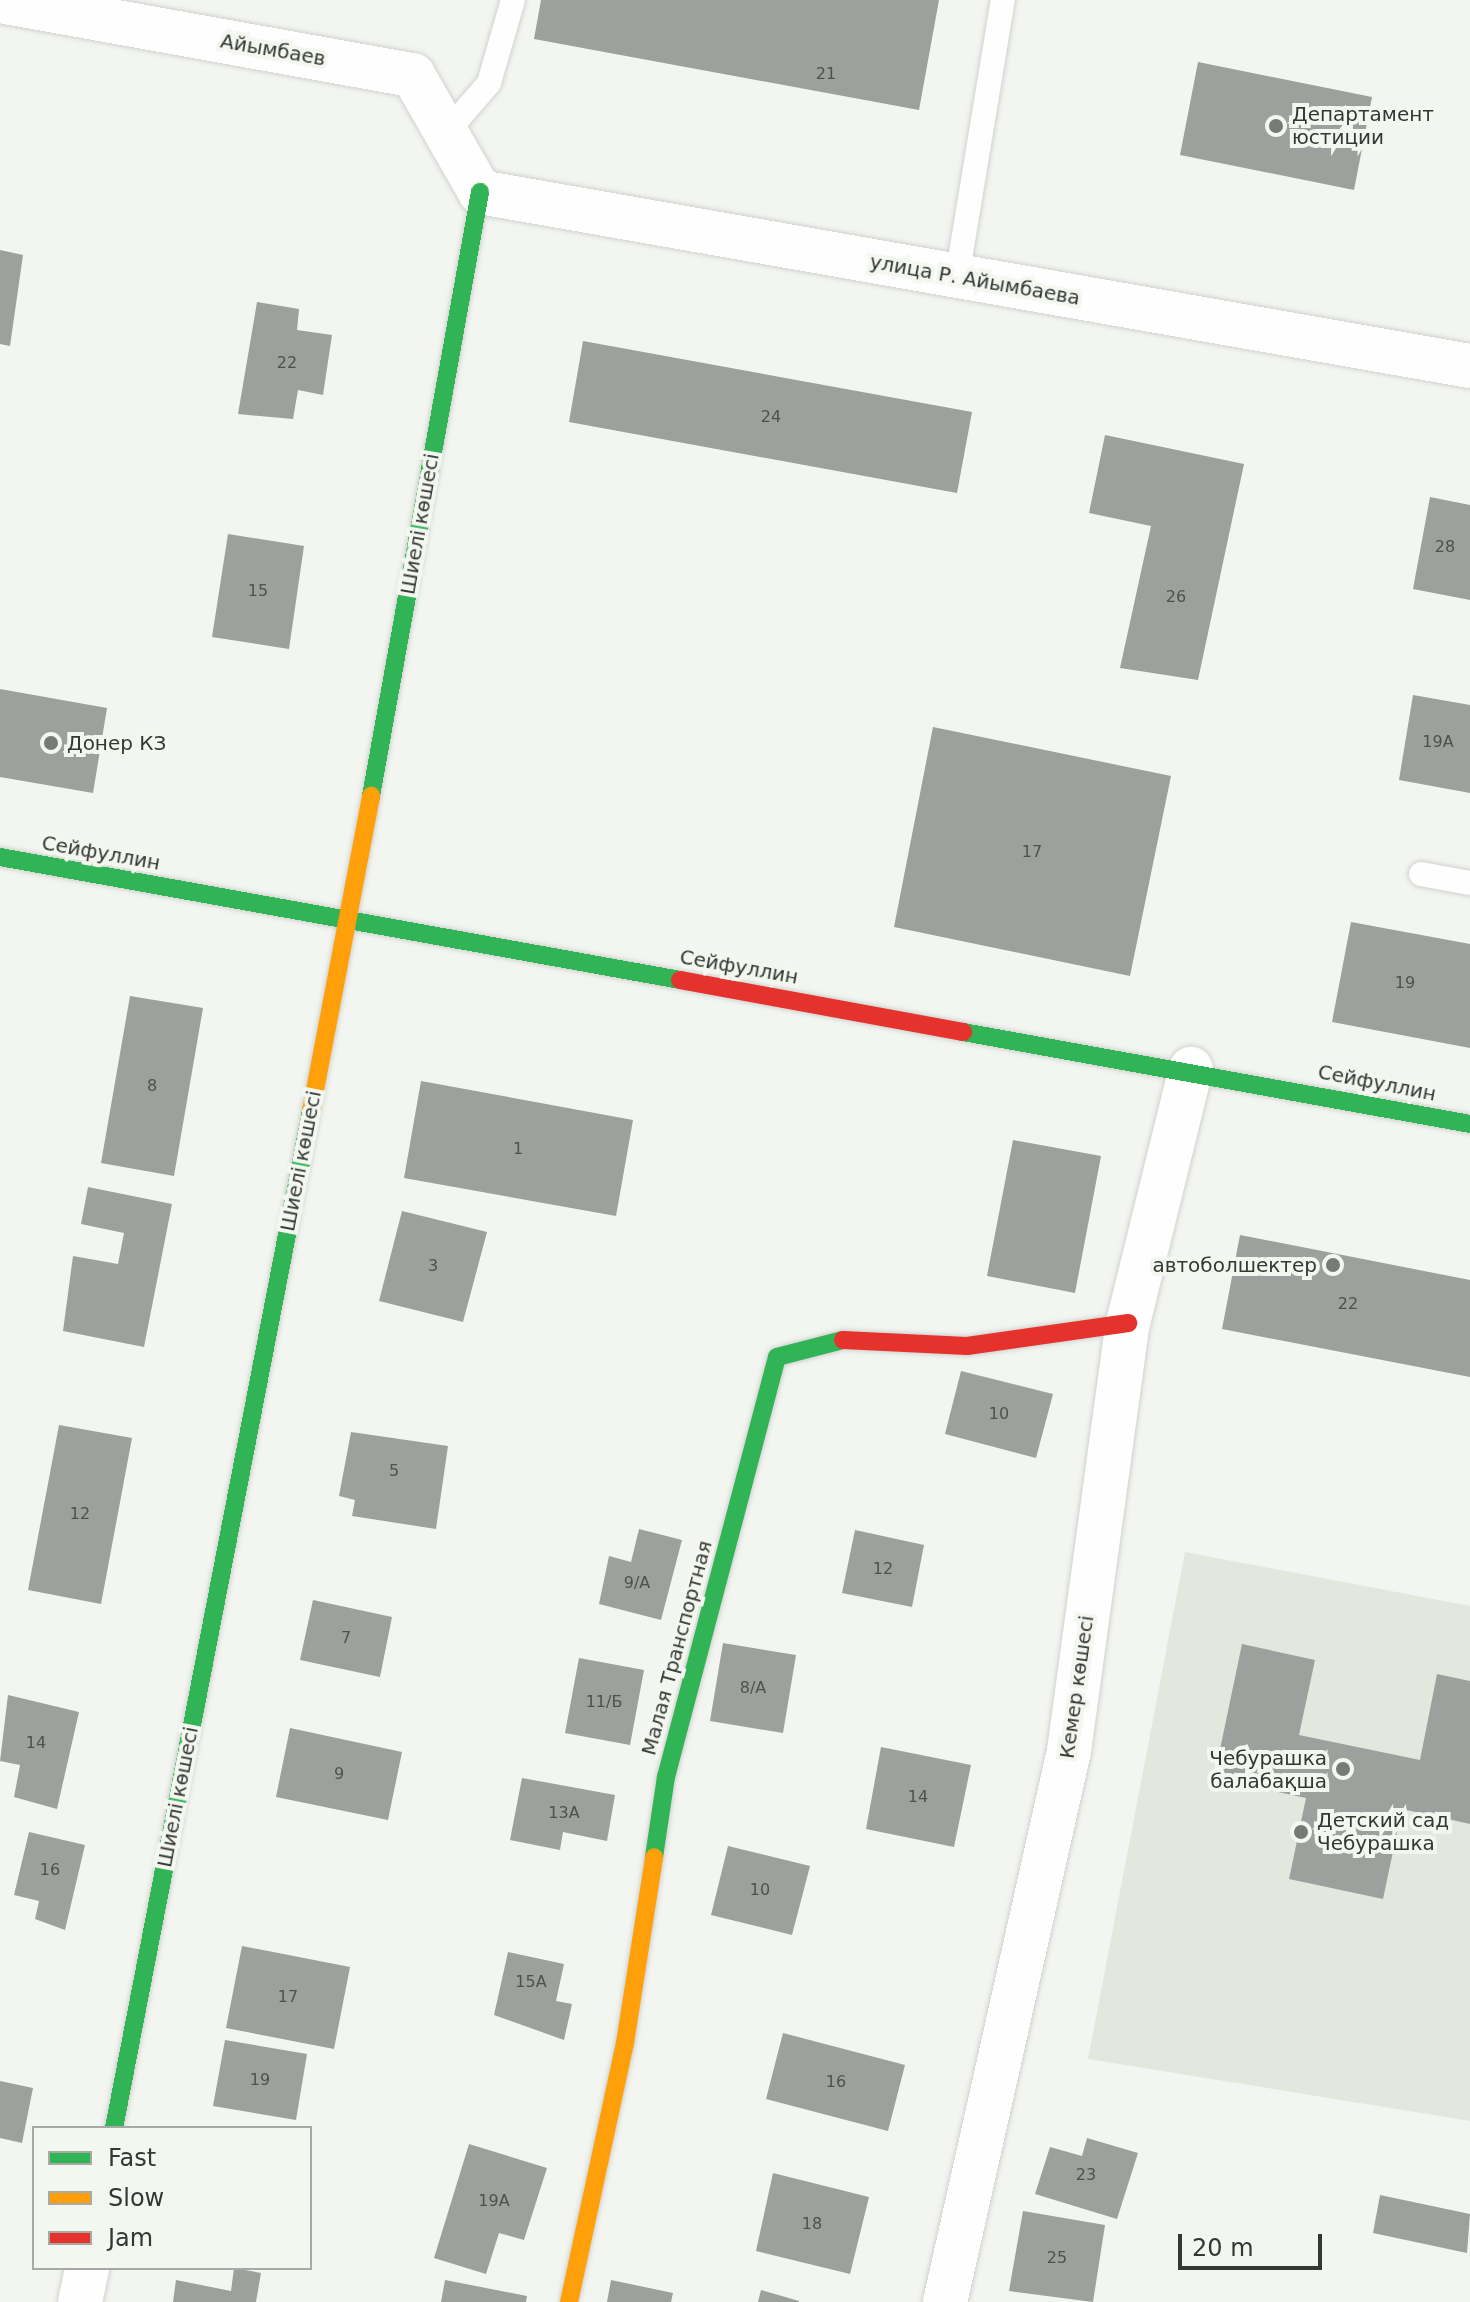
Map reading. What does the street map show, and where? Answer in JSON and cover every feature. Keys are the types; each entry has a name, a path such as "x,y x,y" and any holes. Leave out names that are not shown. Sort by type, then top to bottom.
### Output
{"street":[{"name":"Айымбаев","path":"0,1 413,75 480,192"},
{"name":"улица Р. Айымбаева","path":"480,192 1470,366"},
{"name":"Шиелі көшесі","path":"114,2126 348,920 480,192"},
{"name":"Сейфуллин","path":"0,857 1191,1069 1470,1124"},
{"name":"Кемер көшесі","path":"945,2302 1069,1751 1128,1323 1191,1069"},
{"name":"Малая Транспортная","path":"569,2302 625,2043 666,1777 777,1357 842,1340 967,1346 1128,1323"},
{"path":"80,2302 87,2270"}],"lane":[{"path":"446,133 489,83 513,0"},
{"path":"957,277 1003,0"},
{"path":"1421,874 1470,883"}],"shaded area":[{"name":"Детский сад Чебурашка","path":"1185,1552 1470,1606 1470,2121 1088,2059"}],"building":[{"path":"541,0 939,0 919,110 534,39"},
{"name":"Департамент юстиции","path":"1198,62 1372,97 1354,190 1180,155"},
{"path":"0,250 23,255 10,346 0,344"},
{"path":"257,302 299,309 297,330 332,335 323,395 298,390 293,419 238,414"},
{"path":"583,341 972,412 957,493 569,422"},
{"path":"1105,435 1244,464 1198,680 1120,668 1151,526 1089,513"},
{"path":"1430,497 1470,505 1470,600 1413,589"},
{"path":"228,534 304,546 289,649 212,637"},
{"name":"Донер КЗ","path":"0,689 107,708 93,793 0,777"},
{"path":"1413,695 1470,705 1470,793 1399,780"},
{"path":"933,727 1171,776 1130,976 894,927"},
{"path":"1351,922 1470,944 1470,1048 1332,1022"},
{"path":"130,996 203,1008 174,1176 101,1163"},
{"path":"421,1081 633,1120 616,1216 404,1178"},
{"path":"1013,1140 1101,1156 1075,1293 987,1276"},
{"path":"88,1187 172,1204 144,1347 63,1331 73,1256 118,1264 124,1233 81,1224"},
{"path":"402,1211 487,1232 463,1322 379,1301"},
{"path":"1240,1235 1470,1280 1470,1377 1222,1329"},
{"path":"961,1371 1053,1394 1036,1458 945,1434"},
{"path":"59,1425 132,1438 101,1604 28,1590"},
{"path":"351,1432 448,1446 436,1529 352,1516 355,1500 339,1496"},
{"path":"639,1529 682,1540 661,1620 599,1604 609,1556 631,1562"},
{"path":"855,1530 924,1545 912,1607 842,1593"},
{"path":"313,1600 392,1617 380,1677 300,1660"},
{"path":"723,1643 796,1655 783,1733 710,1721"},
{"name":"Чебурашка балабақша","path":"1242,1644 1315,1660 1299,1735 1420,1760 1437,1674 1470,1681 1470,1824 1402,1809 1383,1899 1289,1879 1306,1798 1214,1778"},
{"path":"579,1658 644,1670 630,1745 565,1733"},
{"path":"8,1695 79,1712 57,1809 14,1797 20,1765 0,1761"},
{"path":"290,1728 402,1752 388,1820 276,1797"},
{"path":"881,1747 971,1765 954,1847 866,1829"},
{"path":"522,1778 615,1795 607,1841 563,1832 560,1850 510,1840"},
{"path":"29,1832 85,1845 65,1930 35,1919 39,1901 14,1895"},
{"path":"728,1846 810,1866 792,1935 711,1915"},
{"path":"242,1946 350,1967 334,2049 226,2028"},
{"path":"508,1952 564,1964 556,2001 572,2004 564,2040 494,2015"},
{"path":"783,2033 905,2065 888,2131 766,2099"},
{"path":"225,2040 307,2054 296,2120 213,2106"},
{"path":"0,2081 33,2088 22,2143 0,2138"},
{"path":"1087,2138 1138,2153 1117,2219 1035,2194 1050,2147 1082,2156"},
{"path":"469,2144 547,2168 524,2240 499,2233 486,2274 434,2258"},
{"path":"773,2173 869,2197 850,2274 756,2251"},
{"path":"1380,2195 1470,2214 1467,2253 1373,2233"},
{"path":"1023,2211 1105,2225 1093,2302 1009,2291"},
{"path":"234,2270 261,2273 256,2302 173,2302 176,2280 231,2291"},
{"path":"445,2280 527,2296 526,2302 441,2302"},
{"path":"611,2280 673,2293 671,2302 607,2302"},
{"path":"761,2290 799,2301 799,2302 758,2302"}],"traffic: fast":[{"path":"371,796 480,192"},
{"path":"0,857 680,980"},
{"path":"963,1032 1470,1124"},
{"path":"114,2126 311,1111"},
{"path":"654,1857 666,1777 777,1357 843,1340"}],"traffic: slow":[{"path":"311,1111 371,796"},
{"path":"569,2302 625,2043 654,1857"}],"traffic: jam":[{"path":"680,980 963,1032"},
{"path":"843,1340 967,1346 1128,1323"}],"place":[{"name":"Департамент юстиции","path":"1276,126"},
{"name":"Донер КЗ","path":"51,743"},
{"name":"автоболшектер","path":"1333,1265"},
{"name":"Чебурашка балабақша","path":"1343,1769"},
{"name":"Детский сад Чебурашка","path":"1301,1832"}]}
